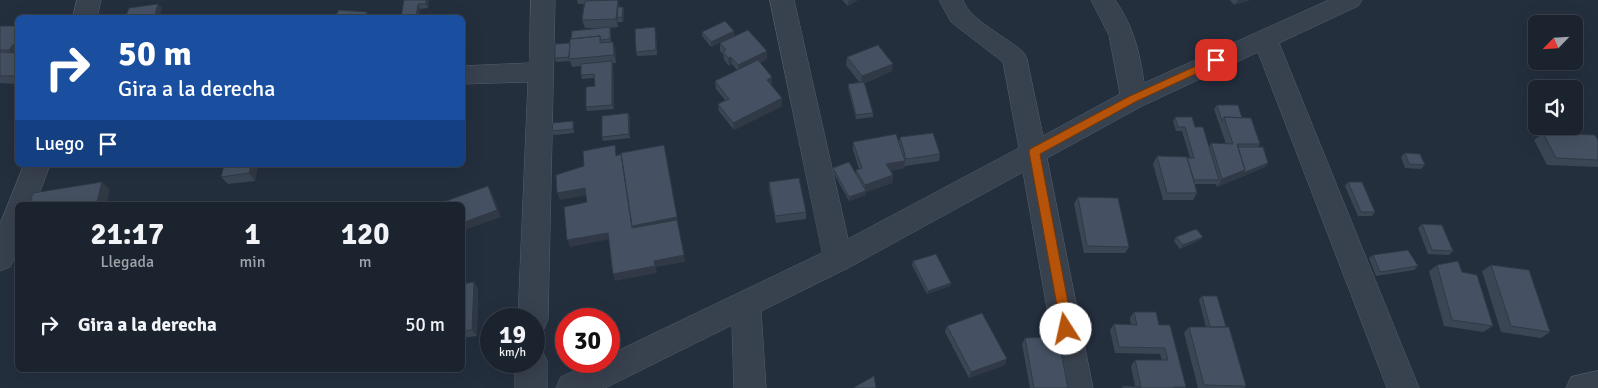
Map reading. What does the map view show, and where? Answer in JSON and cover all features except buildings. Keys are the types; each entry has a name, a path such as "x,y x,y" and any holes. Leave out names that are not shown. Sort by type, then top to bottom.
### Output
{"street":[{"path":"86,15 89,0"},
{"path":"532,308 539,72 543,0"},
{"path":"782,0 838,259"},
{"path":"951,0 954,10 994,44 1011,53 1015,59 1077,388"},
{"path":"1103,0 1121,30 1128,51 1133,99"},
{"path":"572,388 838,259 1133,99 1350,0"},
{"path":"1265,38 1404,388"},
{"path":"465,75 539,72"},
{"path":"22,202 36,167"},
{"path":"0,258 15,221"},
{"path":"746,304 750,388"},
{"path":"531,373 531,388"},
{"path":"1582,388 1598,386"}],"route":[{"path":"1066,329 1034,152 1133,99 1216,60"}]}
